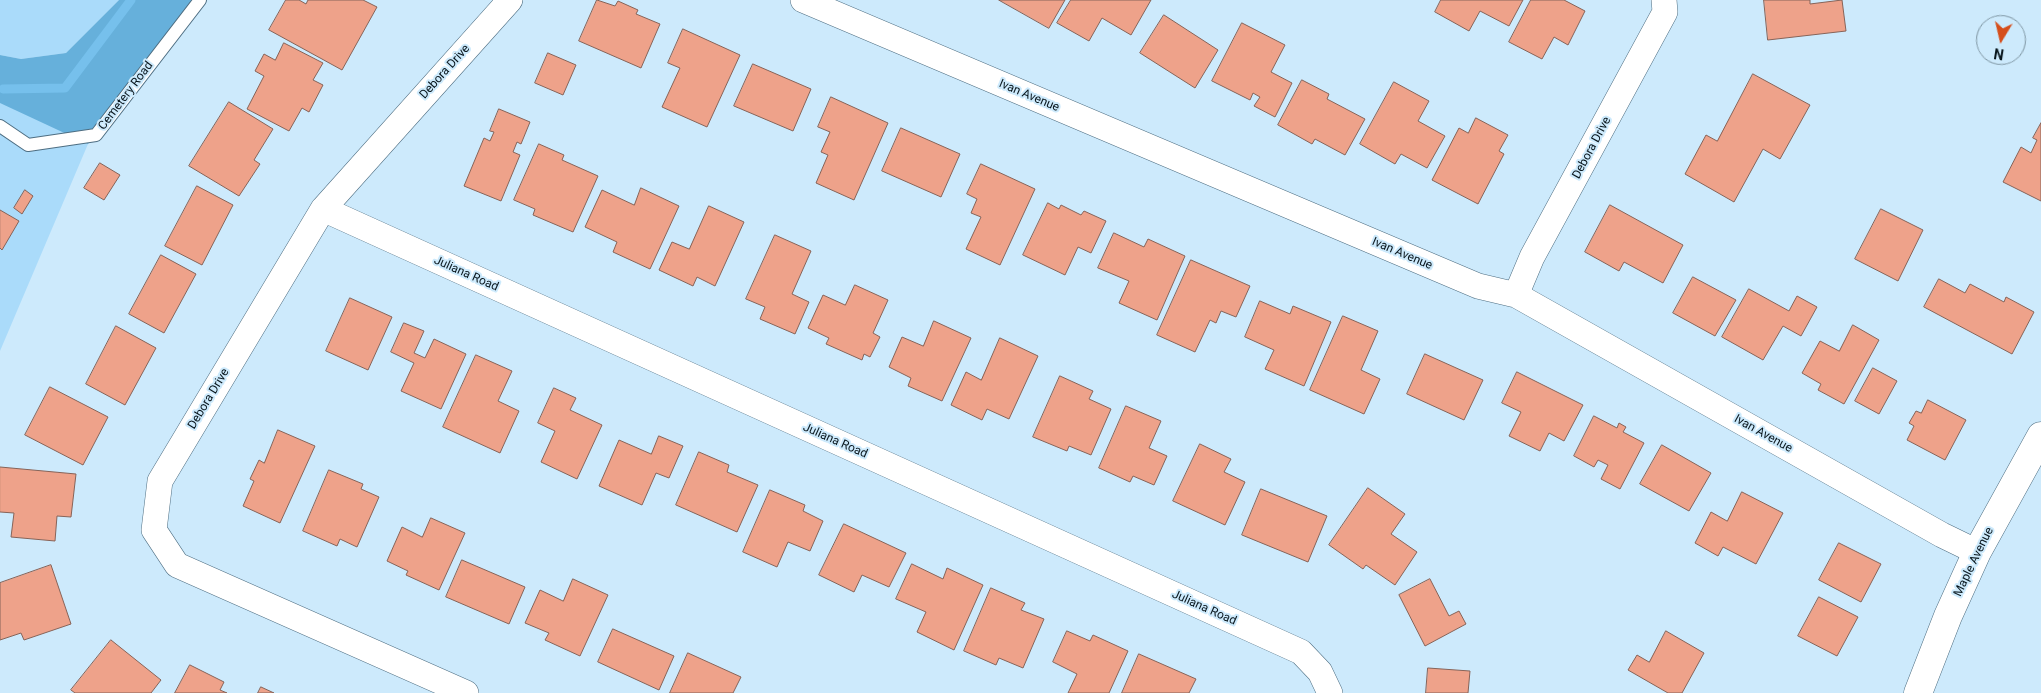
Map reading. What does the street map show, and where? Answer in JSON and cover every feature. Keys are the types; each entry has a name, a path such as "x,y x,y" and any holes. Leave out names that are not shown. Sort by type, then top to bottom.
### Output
{"street":[{"name":"Debora Drive","path":"466,693 177,565 154,530 160,481 323,209 510,0"},
{"name":"Ivan Avenue","path":"803,0 1478,286 1516,295 1934,530 1977,552"},
{"name":"Debora Drive","path":"1516,295 1532,257 1665,12 1664,0"},
{"name":"Juliana Road","path":"323,209 1301,652 1320,672 1330,693"},
{"name":"Maple Avenue","path":"1918,693 1948,616 1977,552 2041,436"}],"lane":[{"name":"Cemetery Road","path":"0,126 28,145 96,135 200,0"}],"shaded area":[{"path":"0,0 119,0 66,53 21,59 0,55"},
{"path":"119,0 199,0 88,144 0,103 0,55 21,59 66,53"},
{"path":"0,100 88,144 0,351"}],"building":[{"path":"286,0 299,0 306,4 308,0 363,0 377,7 342,70 269,30"},
{"path":"597,0 615,6 618,1 638,10 636,14 660,24 641,68 579,41"},
{"path":"999,0 1065,0 1049,28"},
{"path":"1071,0 1151,0 1131,35 1102,18 1089,41 1057,23"},
{"path":"1441,0 1523,0 1509,26 1480,11 1469,31 1435,12"},
{"path":"1531,0 1564,0 1585,11 1568,45 1554,37 1542,59 1509,42"},
{"path":"1764,0 1810,0 1810,4 1842,0 1846,31 1768,40"},
{"path":"1164,15 1218,50 1195,88 1140,53"},
{"path":"1242,23 1285,45 1271,72 1292,83 1275,117 1254,106 1260,97 1253,93 1250,100 1212,81"},
{"path":"683,29 740,55 707,127 662,107 680,68 668,63"},
{"path":"284,43 323,63 313,80 323,85 309,112 302,108 289,131 247,109 264,76 255,71 264,54 275,60"},
{"path":"548,53 576,65 563,95 535,83"},
{"path":"753,64 811,89 793,131 734,106"},
{"path":"1753,74 1810,105 1780,159 1763,149 1734,202 1685,174 1706,135 1717,141"},
{"path":"1302,80 1329,94 1327,99 1365,119 1345,155 1315,139 1312,144 1278,125"},
{"path":"1394,82 1429,101 1418,121 1445,136 1427,168 1401,154 1395,164 1360,144"},
{"path":"831,97 888,123 854,200 816,183 828,155 821,152 830,132 818,127"},
{"path":"229,102 273,129 254,160 260,164 239,196 189,166"},
{"path":"499,109 530,122 521,144 517,142 513,152 520,155 501,201 464,186 484,138 490,141 494,132 490,131"},
{"path":"1476,118 1508,135 1499,151 1504,154 1478,204 1432,180 1459,128 1468,133"},
{"path":"2041,123 2041,201 2003,182 2021,147 2031,153 2037,140 2033,138"},
{"path":"901,128 960,154 941,197 882,171"},
{"path":"539,144 564,155 562,160 598,176 573,232 533,215 535,209 514,200"},
{"path":"100,163 120,175 104,200 84,188"},
{"path":"981,164 1035,189 1000,265 966,249 981,217 971,213 977,199 967,194"},
{"path":"197,186 233,205 202,265 165,246"},
{"path":"641,188 679,206 650,269 613,252 617,242 585,227 602,190 634,205"},
{"path":"25,190 33,196 22,214 14,208"},
{"path":"1048,203 1059,209 1061,205 1081,215 1084,211 1106,221 1091,253 1078,247 1065,275 1023,255"},
{"path":"1610,205 1683,245 1663,283 1624,262 1619,271 1585,252"},
{"path":"709,206 744,222 715,286 697,277 693,286 659,270 672,242 689,249"},
{"path":"1881,209 1923,230 1898,281 1855,259"},
{"path":"0,210 19,221 2,250 0,248"},
{"path":"1114,233 1144,247 1148,239 1185,256 1157,320 1119,303 1129,281 1098,268"},
{"path":"775,235 811,251 792,294 809,302 795,334 760,319 765,307 746,299"},
{"path":"161,255 196,274 164,333 129,314"},
{"path":"1191,260 1250,286 1236,317 1221,311 1216,323 1210,320 1195,352 1157,335"},
{"path":"1693,277 1736,300 1715,336 1673,313"},
{"path":"1939,279 1965,293 1970,284 2004,302 2006,297 2034,312 2012,354 1924,307"},
{"path":"855,285 888,300 873,333 880,337 870,357 864,354 862,360 826,344 829,338 808,328 823,295 845,305"},
{"path":"1749,289 1789,311 1797,296 1817,307 1801,336 1783,326 1763,360 1722,337"},
{"path":"350,298 392,317 368,370 326,351"},
{"path":"1260,301 1290,314 1293,306 1331,322 1304,386 1265,369 1274,350 1245,337"},
{"path":"1343,316 1378,331 1361,370 1380,379 1364,414 1310,390"},
{"path":"934,321 971,338 942,401 908,386 911,378 889,367 902,337 923,346"},
{"path":"404,323 424,331 414,353 425,358 434,339 466,354 441,409 401,391 414,363 391,352"},
{"path":"1853,325 1879,340 1844,404 1818,390 1821,384 1802,373 1820,341 1839,351"},
{"path":"116,326 156,348 125,405 86,384"},
{"path":"1000,338 1038,356 1009,419 987,409 982,420 951,405 966,372 981,380"},
{"path":"1425,354 1483,380 1464,420 1407,394"},
{"path":"476,355 512,371 498,401 519,411 500,453 443,427"},
{"path":"1873,368 1897,381 1879,414 1855,401"},
{"path":"1517,372 1583,405 1564,441 1549,433 1540,451 1509,436 1521,412 1502,403"},
{"path":"1060,376 1093,391 1089,399 1111,409 1091,455 1069,446 1067,451 1033,437"},
{"path":"50,387 108,417 83,465 25,435"},
{"path":"554,388 576,398 570,410 602,425 577,479 541,462 555,431 538,423"},
{"path":"1928,400 1966,420 1945,460 1907,440 1914,426 1909,423 1916,411 1921,413"},
{"path":"1126,406 1161,421 1149,448 1167,456 1154,485 1133,476 1130,482 1099,468"},
{"path":"1594,416 1617,428 1619,423 1626,427 1623,432 1644,443 1620,489 1601,479 1608,465 1598,460 1594,467 1574,456"},
{"path":"278,430 315,446 280,523 243,506 254,481 250,479 259,460 264,463"},
{"path":"659,436 683,446 669,478 656,473 642,505 599,486 619,440 651,454"},
{"path":"1200,444 1231,459 1224,472 1245,482 1225,525 1173,501"},
{"path":"1662,445 1711,473 1689,511 1640,484"},
{"path":"699,452 729,465 727,472 758,485 737,532 676,505"},
{"path":"0,467 76,474 71,517 57,516 55,541 11,537 14,513 0,512"},
{"path":"329,470 363,484 361,489 379,497 357,547 340,539 337,546 303,531"},
{"path":"1368,488 1405,514 1391,534 1417,552 1395,585 1366,565 1363,569 1329,545"},
{"path":"1261,489 1327,516 1308,562 1242,535"},
{"path":"770,490 805,505 803,511 823,521 810,551 788,542 777,567 743,552"},
{"path":"1742,492 1783,513 1756,564 1723,547 1718,556 1695,543 1711,512 1727,521"},
{"path":"431,518 465,533 439,590 406,575 408,571 387,561 402,527 422,537"},
{"path":"844,524 906,553 889,587 862,575 854,592 819,575"},
{"path":"1839,543 1881,564 1861,602 1819,580"},
{"path":"462,560 525,587 509,624 446,597"},
{"path":"912,564 943,579 947,568 983,585 954,650 917,632 926,612 896,599"},
{"path":"51,565 71,624 24,640 21,633 0,640 0,583"},
{"path":"573,579 608,595 580,656 545,640 549,633 525,623 540,590 563,601"},
{"path":"1430,579 1449,616 1459,611 1466,624 1425,646 1399,595"},
{"path":"991,588 1025,603 1021,610 1044,619 1023,668 999,658 996,665 964,651"},
{"path":"1819,597 1858,617 1837,656 1798,636"},
{"path":"613,629 674,656 659,690 598,662"},
{"path":"1067,631 1090,641 1093,635 1128,651 1109,693 1068,693 1077,674 1053,662"},
{"path":"1666,631 1704,653 1682,693 1668,693 1628,670 1637,655 1649,662"},
{"path":"111,640 161,680 151,693 75,693 71,690"},
{"path":"688,653 741,677 733,693 670,693"},
{"path":"1139,654 1196,679 1189,693 1122,693"},
{"path":"190,665 224,682 220,690 227,693 175,693"},
{"path":"1428,668 1470,671 1468,693 1426,693"},
{"path":"261,687 274,693 258,693"}],"waterway":[{"path":"3,89 65,88 131,0"}]}
